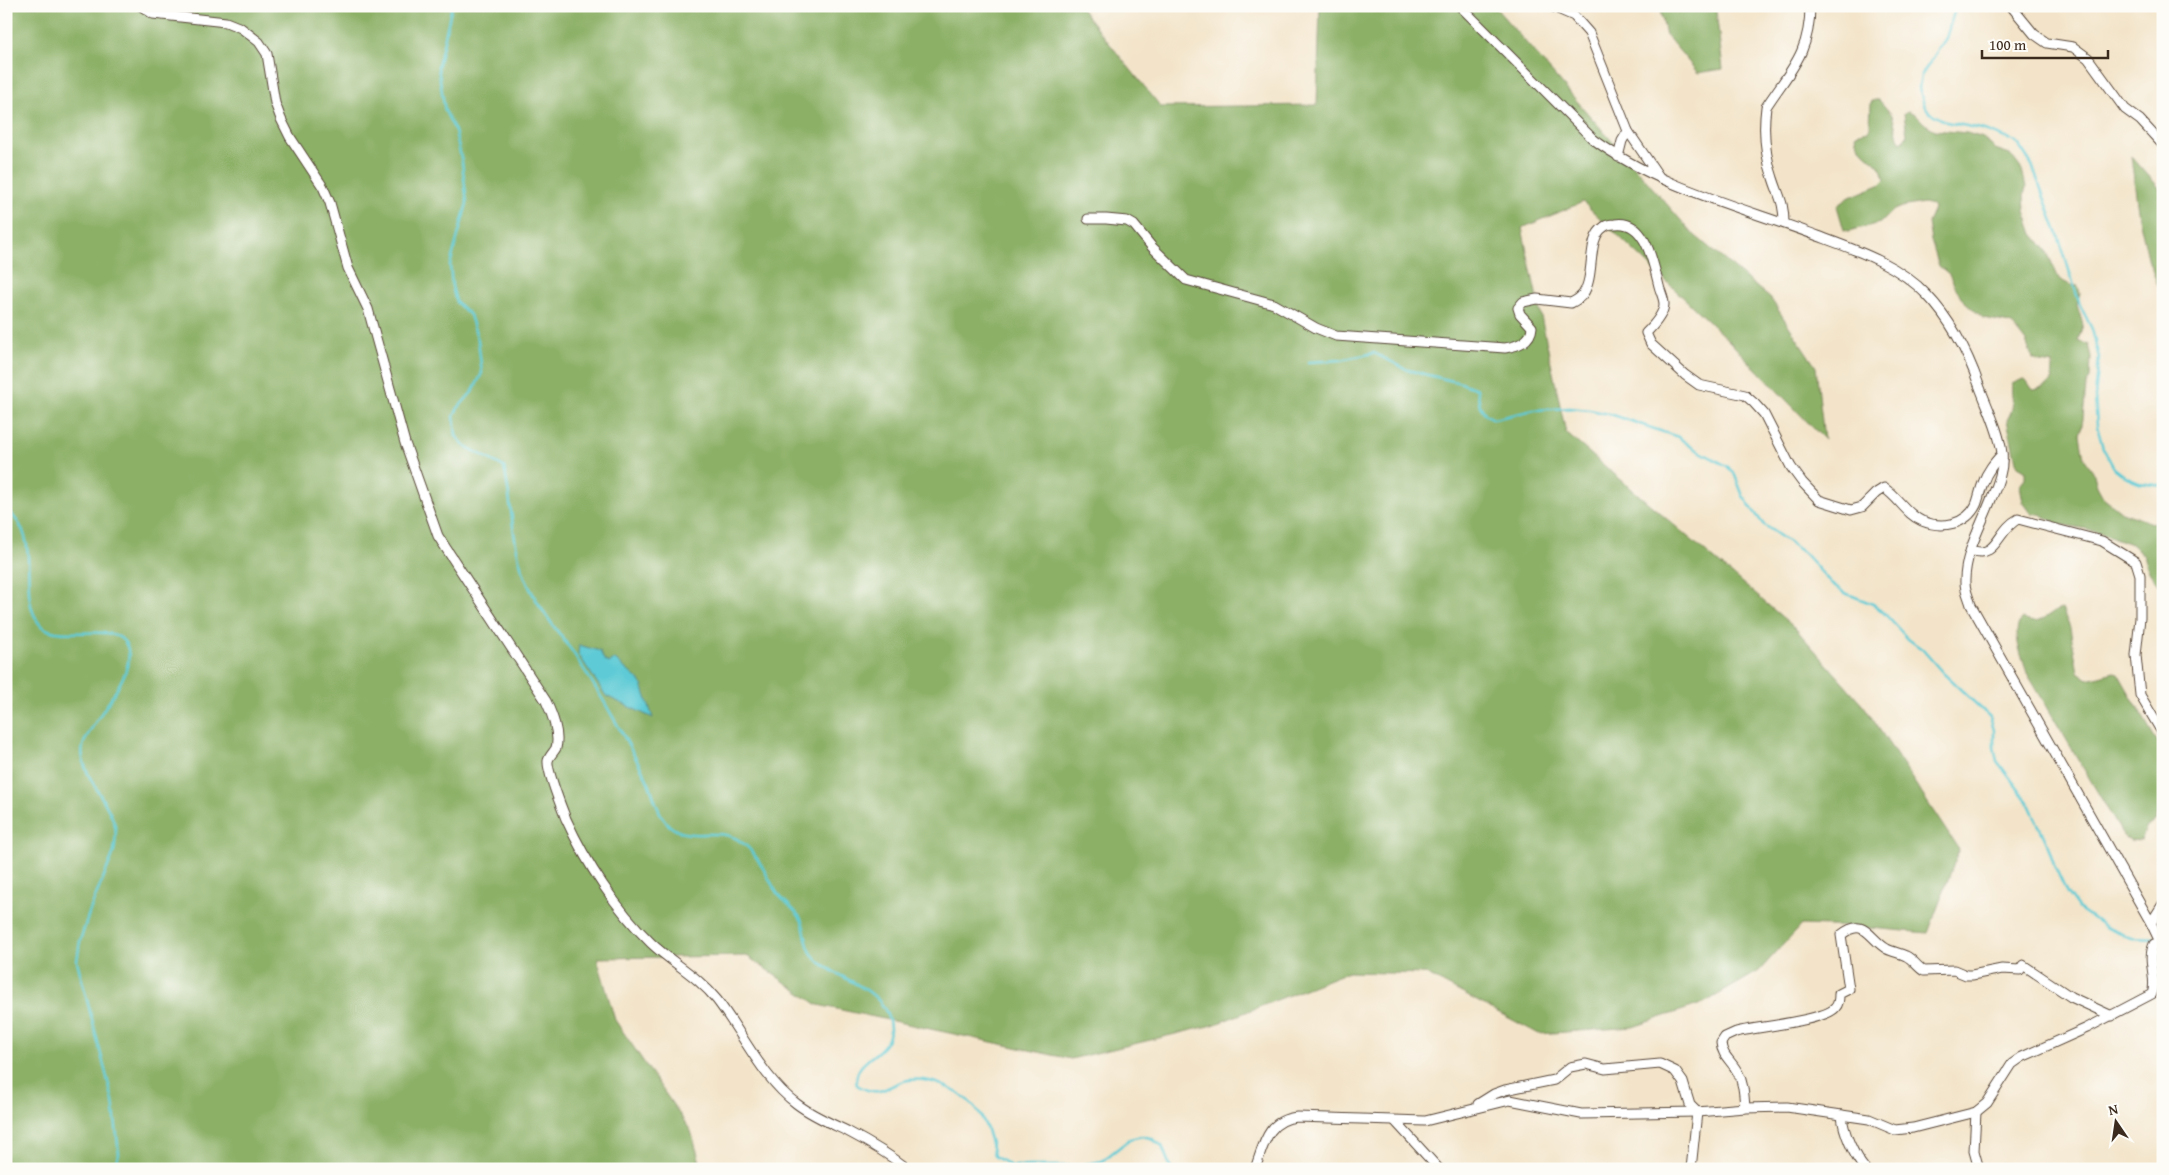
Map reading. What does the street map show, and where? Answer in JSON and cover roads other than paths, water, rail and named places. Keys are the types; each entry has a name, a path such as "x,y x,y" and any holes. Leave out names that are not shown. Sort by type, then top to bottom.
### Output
{"street":[{"path":"141,6 153,14 226,22 241,28 259,42 267,54 275,103 281,119 290,137 323,187 330,203 348,268 368,309 405,443 438,536 546,701 552,714 557,739 555,750 548,761 550,771 566,818 583,852 611,895 652,944 701,981 718,1001 751,1051 778,1086 796,1104 826,1123 847,1131 908,1169"},
{"path":"1460,6 1593,139 1618,157 1660,179 1784,223 1854,250 1893,268 1926,294 1952,326 1968,356 1994,426 2002,454 2000,478 1966,566 1965,584 1971,605 2150,922 2161,945"},
{"path":"1551,6 1574,16 1589,32 1628,131 1660,179"},
{"path":"1784,223 1784,204 1769,163 1764,128 1765,114 1766,107 1799,60 1805,46 1809,29 1810,6"},
{"path":"2011,6 2034,34 2047,43 2073,47 2088,58 2125,109 2140,120 2163,145"},
{"path":"1618,157 1622,141 1628,131"},
{"path":"1088,219 1106,218 1127,221 1186,280 1274,304 1316,328 1336,336 1505,348 1521,345 1532,332 1532,327 1520,314 1518,308 1523,302 1537,298 1571,303 1582,295 1588,283 1591,269 1594,237 1606,225 1629,224 1639,233 1652,259 1664,305 1657,321 1646,333 1651,344 1685,376 1699,385 1745,395 1754,403 1764,414 1791,468 1819,500 1851,510 1862,507 1884,488 1891,492 1908,513 1922,521 1952,525 1967,518 1976,506 1983,483 1992,464 2002,454"},
{"path":"1971,550 1984,554 1990,551 2010,524 2018,520 2102,541 2136,562 2140,575 2140,618 2136,655 2140,695 2163,734"},
{"path":"2150,922 2163,904"},
{"path":"1745,1108 1743,1085 1738,1073 1722,1052 1721,1043 1725,1037 1736,1032 1817,1018 1834,1010 1839,1003 1840,994 1849,989 1841,935 1852,928 1858,927 1867,930 1886,948 1908,956 1924,971 1954,970 1966,975 1972,975 2002,969 2020,970 2023,966 2072,997 2112,1016"},
{"path":"1255,1169 1262,1147 1274,1126 1284,1118 1425,1122 1510,1100 1581,1114 1698,1112 1787,1107 1869,1119 1895,1130 1913,1128 1976,1112 1987,1103 2012,1064 2022,1057 2112,1016 2152,994 2155,986 2150,953 2154,944 2161,945"},
{"path":"1470,1111 1494,1094 1554,1080 1570,1067 1586,1064 1605,1068 1660,1064 1675,1072 1683,1082 1690,1105 1698,1112"},
{"path":"1691,1169 1698,1112"},
{"path":"1976,1112 1974,1151 1978,1169"},
{"path":"1842,1116 1845,1132 1865,1169"},
{"path":"1395,1121 1439,1169"}],"water":[{"path":"579,645 600,651 604,660 609,663 614,659 641,682 653,718 606,696 578,654"}],"waterway":[{"path":"452,6 438,67 445,111 455,131 462,162 467,203 450,265 456,302 470,315 478,340 482,373 473,391 458,408 454,416 456,436 465,446 504,467 518,557 526,580 544,612 581,664 613,717 646,777 663,818 674,829 683,833 722,834 731,836 746,846 757,858 777,893 801,919 812,954 820,962 872,994 880,1002 886,1012 890,1027 888,1038 883,1046 861,1066 857,1075 857,1085 865,1089 878,1091 901,1082 918,1079 949,1088 975,1108 986,1125 994,1156 1011,1166 1076,1166 1102,1161 1130,1139 1142,1136 1151,1138 1162,1146 1171,1169"},
{"path":"1956,6 1946,38 1921,76 1919,88 1924,104 1929,112 1946,122 1982,129 2011,140 2019,145 2032,165 2058,235 2080,305 2092,329 2099,358 2095,397 2097,426 2103,448 2114,468 2127,478 2139,483 2163,486"},
{"path":"1308,362 1341,360 1374,353 1408,370 1461,383 1477,389 1480,406 1486,415 1494,419 1534,410 1569,408 1590,410 1613,415 1678,437 1693,448 1727,466 1734,473 1743,496 1763,524 1804,553 1831,583 1845,593 1873,604 1882,611 1908,639 1922,649 1943,673 1990,717 1994,730 1994,747 1997,761 2028,802 2067,893 2078,908 2105,927 2131,938 2157,939"},
{"path":"6,510 18,521 24,535 27,549 29,595 32,609 38,622 45,629 56,632 108,633 119,637 126,644 129,655 127,668 121,682 87,735 82,756 89,775 112,816 116,833 114,852 90,910 80,941 77,961 113,1101 119,1154 116,1162 107,1169"}]}
